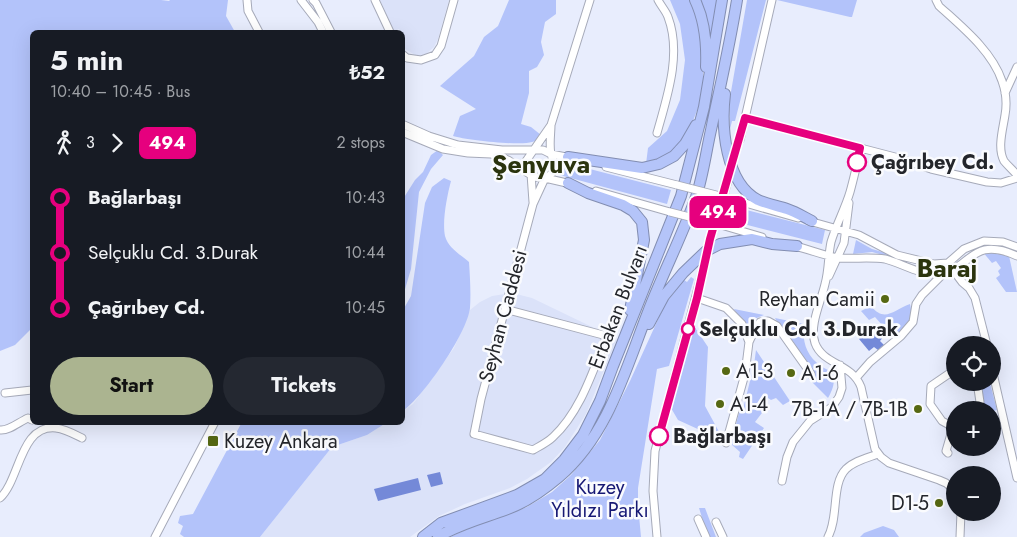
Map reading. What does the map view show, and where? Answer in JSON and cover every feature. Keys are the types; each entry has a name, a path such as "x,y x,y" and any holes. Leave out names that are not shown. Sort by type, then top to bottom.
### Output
{"highway":[{"path":"568,158 599,160 642,168 659,164 674,156 685,144 704,107 706,52 704,29 695,0"},
{"name":"Erbakan Bulvarı","path":"423,537 441,523 517,495 545,479 564,460 583,435 600,402 681,196 704,107 722,0"},
{"name":"Erbakan Bulvarı","path":"438,537 471,521 516,506 546,488 576,461 597,435 612,406 654,296 674,253 697,195 732,34 737,0"},
{"path":"742,0 732,34 723,105 722,125 728,154 736,176 750,195 759,201 789,210 812,221"},
{"path":"568,183 588,193 623,205 634,211 642,222 644,240 639,268 628,317 613,366"},
{"path":"627,367 664,296 683,273 706,251 720,244 752,239 772,244 797,246"}],"street":[{"path":"247,0 248,11 257,30"},
{"path":"301,0 322,30"},
{"path":"313,0 330,30"},
{"path":"374,0 389,30"},
{"path":"405,56 421,60 435,55 441,46 454,0"},
{"path":"533,204 530,174 526,162 551,124 590,0"},
{"path":"658,0 668,18 673,42 672,71 658,133"},
{"path":"740,140 772,0"},
{"path":"745,118 860,148 930,169 987,182 1001,183 1017,177 1004,160 1001,147 1005,113 1005,93 1002,80 992,62 970,35 939,6 936,0"},
{"path":"1005,93 1017,67"},
{"path":"533,204 545,178 550,176 555,168 551,154 551,124"},
{"path":"405,125 429,136 458,145 502,150 544,150 551,154 728,198 846,230 897,255 946,268 970,288 975,298 985,336"},
{"path":"405,133 443,149 491,154 508,160 537,178 568,183 838,258 884,259 936,274 985,249 1004,250 1017,256"},
{"path":"826,281 843,246 850,192 860,148"},
{"path":"710,239 728,181"},
{"path":"850,192 831,244 826,281 813,329 815,343 820,352 831,361 840,364 856,378 878,454 889,463 946,483"},
{"name":"Seyhan Caddesi","path":"505,309 606,336 586,387 578,402 554,437 534,450 474,434 474,429 505,309 533,204"},
{"path":"856,378 870,362 901,336 913,322 916,304 922,295 946,268 948,263 964,249 984,241 1003,242 1017,247"},
{"path":"657,537 653,491 655,451 697,298 703,269"},
{"path":"697,298 726,308 742,324 749,342"},
{"path":"726,443 745,374 749,342 760,322 768,321 777,326 811,374"},
{"path":"782,481 787,457 793,442 810,421 832,407 839,397 842,388 840,364"},
{"path":"946,377 931,386 930,404 942,421 946,423"},
{"path":"5,393 30,390"},
{"path":"997,391 1017,478"},
{"path":"0,430 6,430 28,418 30,420"},
{"path":"34,425 38,433"},
{"path":"0,498 11,483 28,444 38,433 54,425 82,438"},
{"path":"155,537 212,425"},
{"path":"828,537 833,528 838,484 845,470 859,461 878,454"},
{"path":"698,519 706,537"},
{"path":"960,537 961,521"},
{"path":"716,522 724,537"}],"shaded area":[{"path":"380,0 449,0 438,39 434,47 426,54 417,56 405,49 405,30 394,30"},
{"path":"512,293 532,298 617,339 586,414 565,447 551,462 527,479 510,488 465,504 439,516 410,537 260,537 332,447 367,435 383,425 405,425 405,410 413,404 454,348 470,310 492,296"},
{"path":"874,326 884,336 880,341 884,345 878,350 874,347 869,351 859,339"},
{"path":"440,472 443,484 431,487 427,475"},
{"path":"418,478 421,490 378,501 374,489"}],"green space":[{"path":"0,0 228,0 226,16 234,30 30,30 30,330 15,345 0,351"},
{"path":"509,0 556,0 556,14 545,22 541,42 544,55 537,67 529,71 529,93 521,124 531,127 541,135 534,142 526,143 481,141 453,136 460,116 476,109 440,86 474,56 484,37 498,26"},
{"path":"670,0 690,0 700,18 703,41 703,95 691,126 680,147 662,160 646,164 648,148 667,131 680,100 685,60 680,24"},
{"path":"699,0 717,0 714,38 710,38"},
{"path":"747,0 766,0 735,121 732,121 730,129 729,103"},
{"path":"777,0 857,0 852,17 850,17"},
{"path":"438,150 443,155 431,169 419,192 411,269 405,289 405,196 415,180 423,172 431,155"},
{"path":"555,160 671,190 667,204 552,173"},
{"path":"444,178 451,181 444,230 445,236 452,248 469,262 470,308 461,333 443,364 421,393 405,409 405,306 411,296 425,203 432,187"},
{"path":"731,206 825,230 822,244 728,220"},
{"path":"856,240 872,249 921,263 921,265 872,252 853,254"},
{"path":"982,251 992,251 1009,256 1017,292 1006,292 996,278 1000,275 998,271 1001,268 996,261 992,263"},
{"name":"Kuzey Yıldızı Parkı","path":"691,277 694,279 669,366 657,369 638,488 641,537 450,537 527,507 552,492 571,475 600,440 630,381 665,304 684,280 687,282"},
{"path":"910,304 911,314 909,321 896,335 893,331 901,326 897,323 882,325 875,317 869,320 861,311 871,306 881,314 889,314"},
{"path":"734,309 764,315 754,319 747,330"},
{"path":"775,318 804,324 806,348 812,358 830,371 834,378 828,398 807,377 813,372 784,328 781,329"},
{"path":"692,323 708,347 705,406 724,441 678,420 671,408"},
{"path":"756,350 790,401 783,405 776,398 771,400 768,398 762,406 765,409 755,422 764,428 743,459 739,457 740,452 731,444 740,409 743,409"},
{"path":"978,391 992,391 995,401 978,401"},
{"path":"240,425 383,425 367,435 332,447 260,537 184,537 180,534 183,526 178,523 180,516 193,514"},
{"path":"699,508 705,508 716,537 708,537"},
{"path":"883,526 894,530 899,537 860,537 864,533"}],"tunnel":[{"path":"728,181 740,140"},
{"path":"703,269 707,250"}],"bus line":[{"name":"494","path":"659,436 697,298 710,239 745,118 860,148 857,162"}],"place":[{"name":"Çağrıbey Cd.","path":"857,162"},
{"name":"Reyhan Camii","path":"885,299"},
{"name":"Selçuklu Cd. 3.Durak","path":"688,329"},
{"name":"A1-3","path":"726,371"},
{"name":"A1-6","path":"791,373"},
{"name":"A1-4","path":"720,404"},
{"name":"7B-1A / 7B-1B","path":"918,409"},
{"name":"Bağlarbaşı","path":"659,436"},
{"name":"Kuzey Ankara","path":"213,441"},
{"name":"D1-5","path":"939,503"}],"district":[{"name":"Şenyuva","path":"541,164"},
{"name":"Baraj","path":"947,268"}]}
